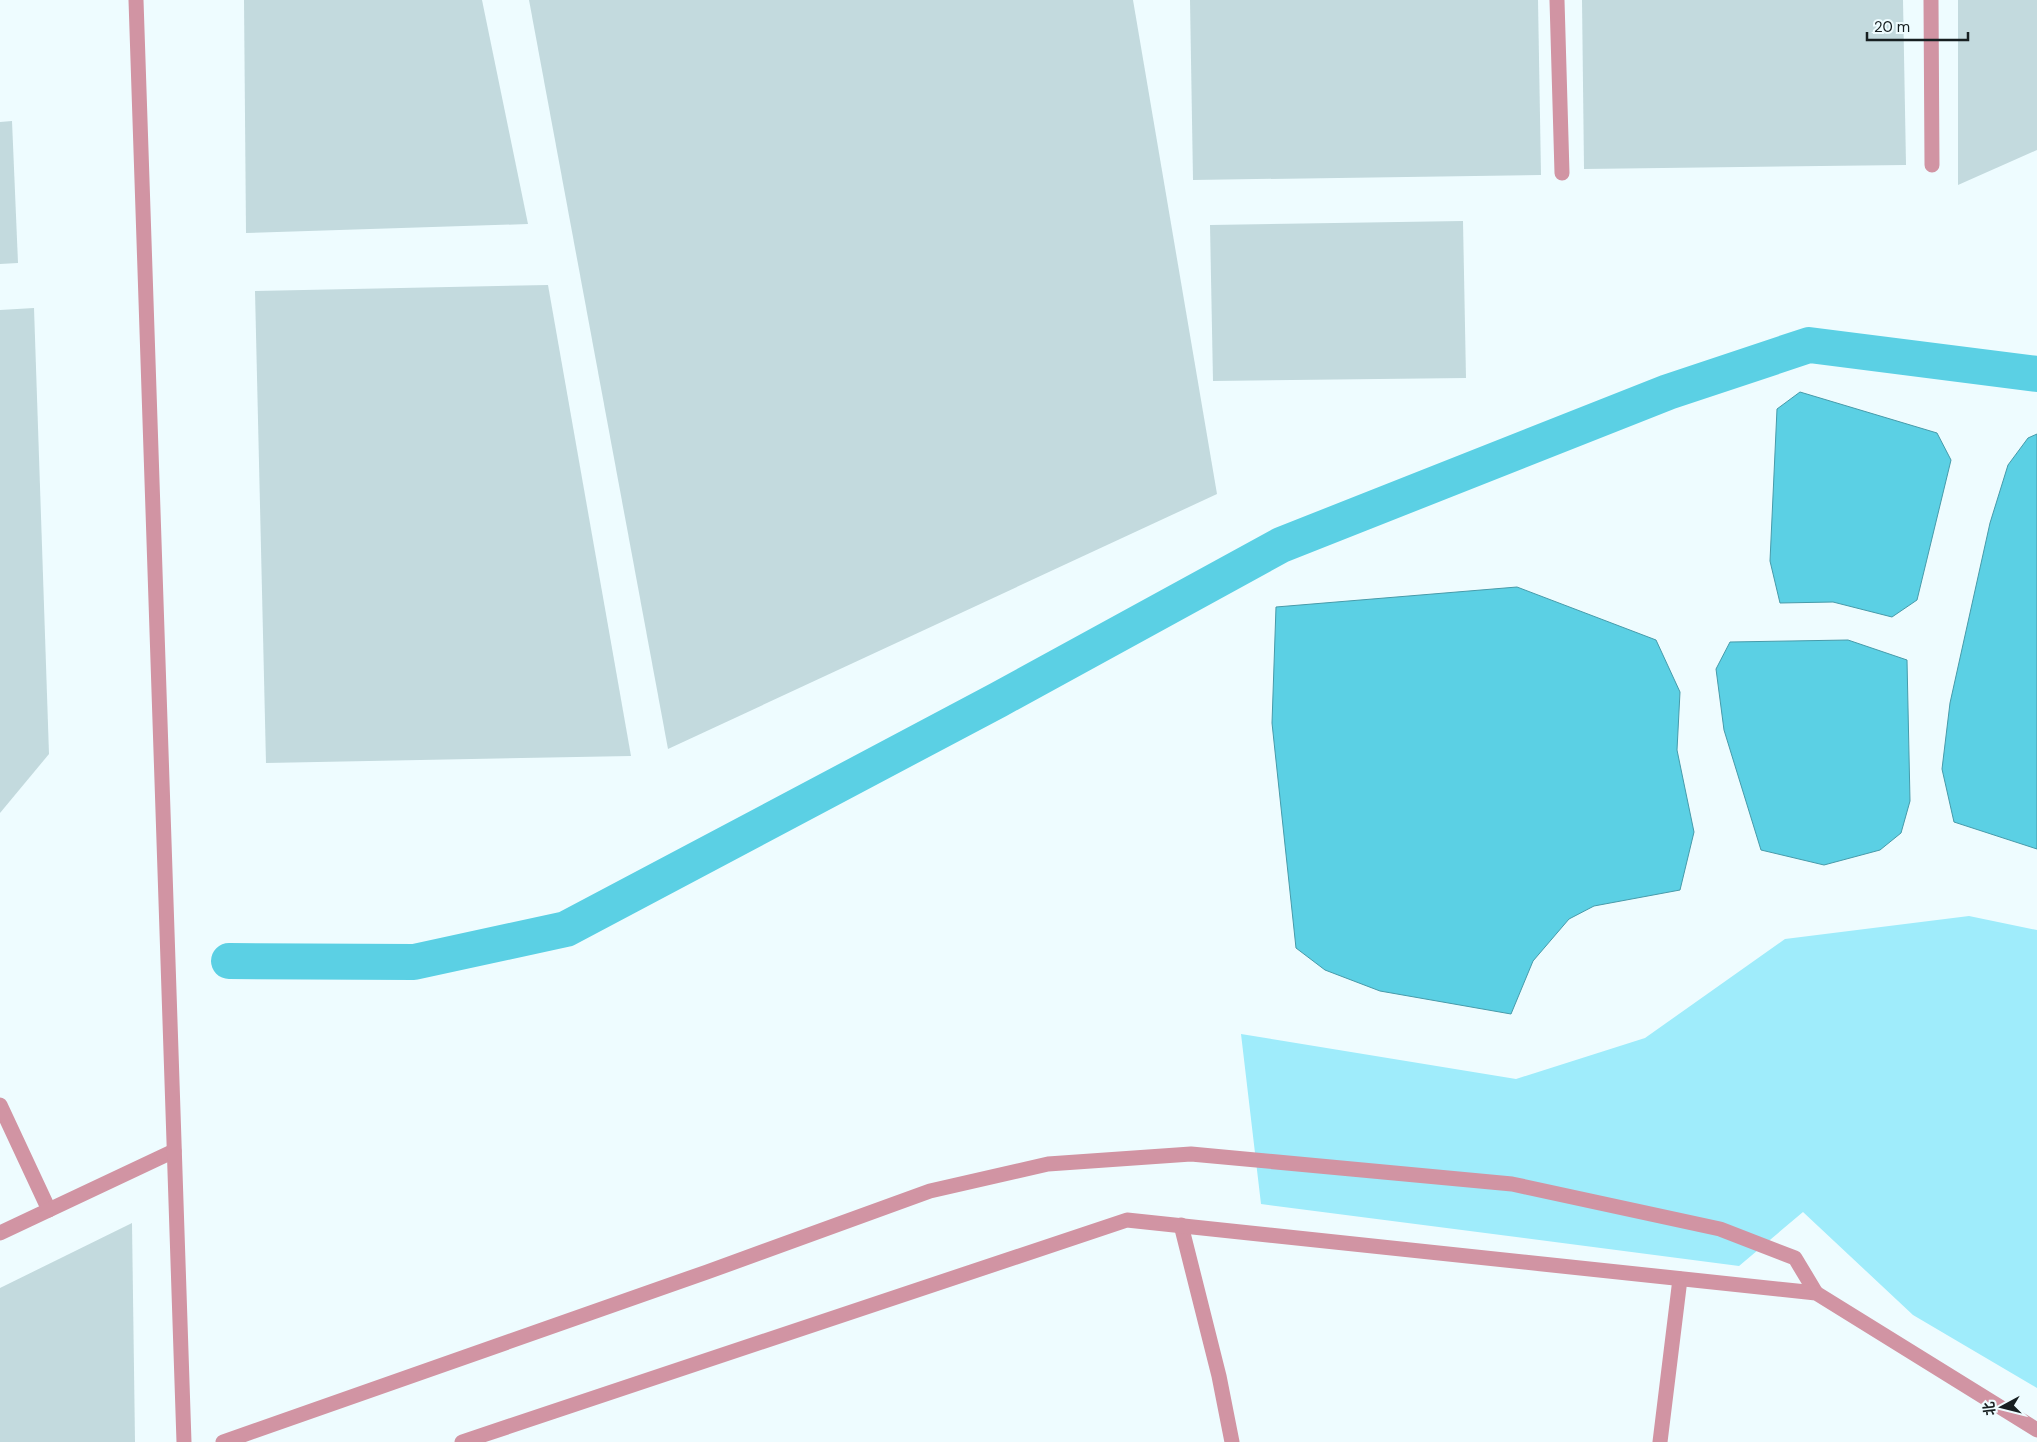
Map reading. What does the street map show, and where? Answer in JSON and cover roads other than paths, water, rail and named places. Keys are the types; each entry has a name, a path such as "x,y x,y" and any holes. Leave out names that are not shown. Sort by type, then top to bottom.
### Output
{"street":[{"path":"136,0 184,1442"},
{"path":"1557,0 1562,173"},
{"path":"1931,0 1932,165"},
{"path":"0,1105 49,1210"},
{"path":"0,1234 174,1151"},
{"path":"223,1442 707,1272 930,1191 1048,1164 1191,1154 1512,1184 1720,1229 1795,1258 1816,1293"},
{"path":"462,1442 1127,1220 1816,1293 2037,1430"},
{"path":"1181,1225 1219,1376 1232,1442"},
{"path":"1660,1442 1680,1279"}],"waterway":[{"path":"229,961 414,962 566,929 998,700 1281,545 1668,392 1809,345 2037,374"}]}
